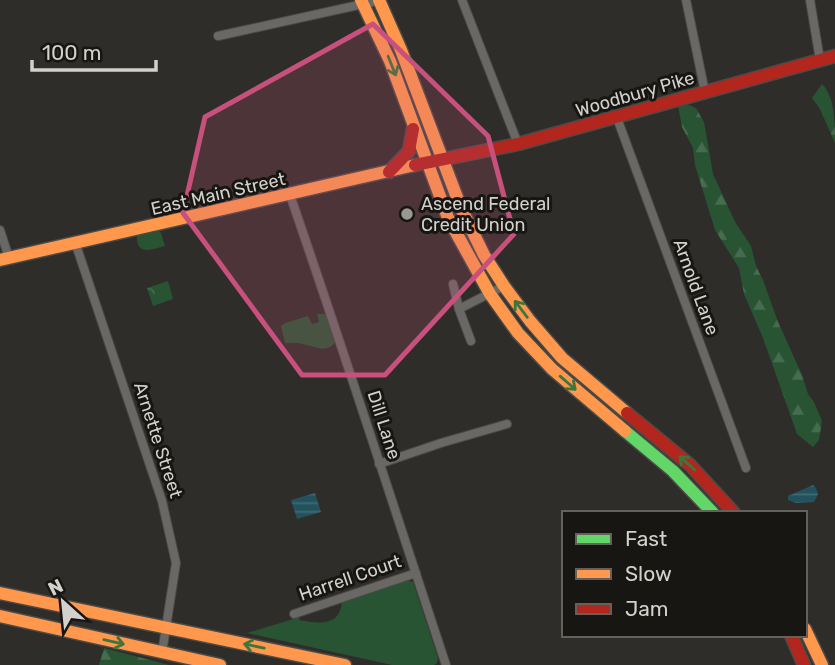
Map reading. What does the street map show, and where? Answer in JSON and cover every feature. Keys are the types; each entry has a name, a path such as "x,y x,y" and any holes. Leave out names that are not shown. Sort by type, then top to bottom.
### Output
{"main road":[{"path":"380,0 467,220 484,255 504,286 562,358 690,465 732,511"},
{"path":"362,2 390,61 448,218 490,294 518,333 552,369 673,471 711,511"},
{"name":"Woodbury Pike","path":"442,159 518,144 617,118 835,55"},
{"path":"389,172 409,151 414,125"},
{"name":"East Main Street","path":"5,259 442,159"},
{"path":"0,593 345,665"},
{"path":"0,616 219,665"},
{"path":"807,634 821,665"},
{"path":"793,637 804,665"}],"street":[{"path":"218,36 380,0"},
{"path":"462,0 518,144"},
{"path":"686,0 705,92"},
{"path":"810,0 820,60"},
{"name":"Arnold Lane","path":"617,118 746,468"},
{"name":"Dill Lane","path":"290,195 446,665"},
{"path":"0,230 5,259"},
{"name":"Arnette Street","path":"75,242 162,501 176,563 162,653"},
{"path":"453,284 471,341"},
{"path":"459,309 504,286"},
{"path":"379,464 507,424"},
{"name":"Harrell Court","path":"295,614 416,573"}],"highlighted area":[{"path":"373,24 488,136 514,234 385,375 302,375 183,213 205,117"}],"green space":[{"path":"822,84 832,103 835,143 820,109 812,98"},
{"path":"689,105 696,108 704,122 713,174 735,222 751,246 778,322 822,421 819,440 813,447 797,434 763,338 744,294 739,268 715,230 695,165 693,148 682,127 678,106"},
{"path":"157,229 165,246 141,249 137,234"},
{"path":"168,281 173,299 153,306 147,288"},
{"path":"317,314 326,316 335,343 323,349 300,343 285,343 281,326 308,316 312,324 319,322"},
{"path":"404,580 413,582 438,658 434,665 392,665 247,633 300,617 299,620 313,622 332,620 337,616 342,602"},
{"path":"104,648 169,665 99,665"}],"water":[{"path":"813,485 818,494 814,502 796,503 788,500 788,496"},
{"path":"315,493 321,512 297,519 291,500"}],"traffic: fast":[{"path":"625,431 673,471 711,511"}],"traffic: slow":[{"path":"361,0 390,61 448,218 490,294 518,333 552,369 625,431"},
{"path":"379,0 401,50 461,208 484,255 530,321 562,358 627,413"},
{"path":"0,260 415,165"},
{"path":"0,593 345,665"},
{"path":"0,616 220,665"},
{"path":"807,633 822,665"}],"traffic: jam":[{"path":"415,165 518,144 835,56"},
{"path":"389,172 409,151 413,129"},
{"path":"627,413 690,465 732,511"},
{"path":"792,637 804,665"}],"place":[{"name":"Ascend Federal Credit Union","path":"407,214"}]}
